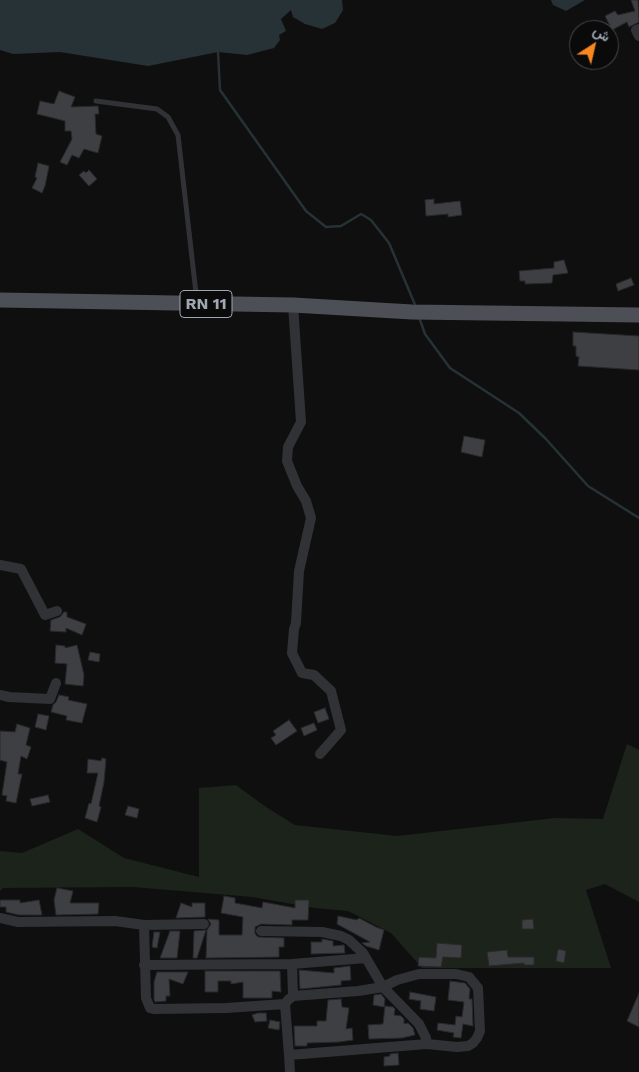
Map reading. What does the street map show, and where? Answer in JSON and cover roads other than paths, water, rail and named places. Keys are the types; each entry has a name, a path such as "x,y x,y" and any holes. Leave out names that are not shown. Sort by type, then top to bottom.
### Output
{"main road":[{"name":"RN 11","path":"0,300 293,305 412,312 639,315"}],"street":[{"path":"639,29 636,30 639,36"},
{"path":"293,305 301,422 288,447 287,461 297,486 306,501 310,518 299,571 292,653 302,673 314,675 331,690 341,730 320,754"},
{"path":"0,565 21,569 45,615 57,611"},
{"path":"0,695 50,699 56,683"},
{"path":"0,918 18,922 115,921 144,925 204,924"},
{"path":"144,925 144,965 150,1008 285,1004"},
{"path":"261,931 322,932 341,936 349,940 366,958 383,987 419,1024 424,1031 427,1044"},
{"path":"144,965 292,964 366,958"},
{"path":"292,964 293,996"},
{"path":"288,1055 427,1044 457,1047 468,1046 473,1043 480,1030 478,988 474,980 469,976 419,974 397,980 383,987 293,996 285,1004 288,1055 290,1072"}],"lane":[{"path":"96,101 157,109 168,117 178,135 197,304"}],"waterway":[{"path":"218,52 220,90 306,211 326,227 341,226 361,214 371,220 389,243 416,307"},
{"path":"419,317 425,334 450,368 519,413 546,439 588,486 639,518"}]}
